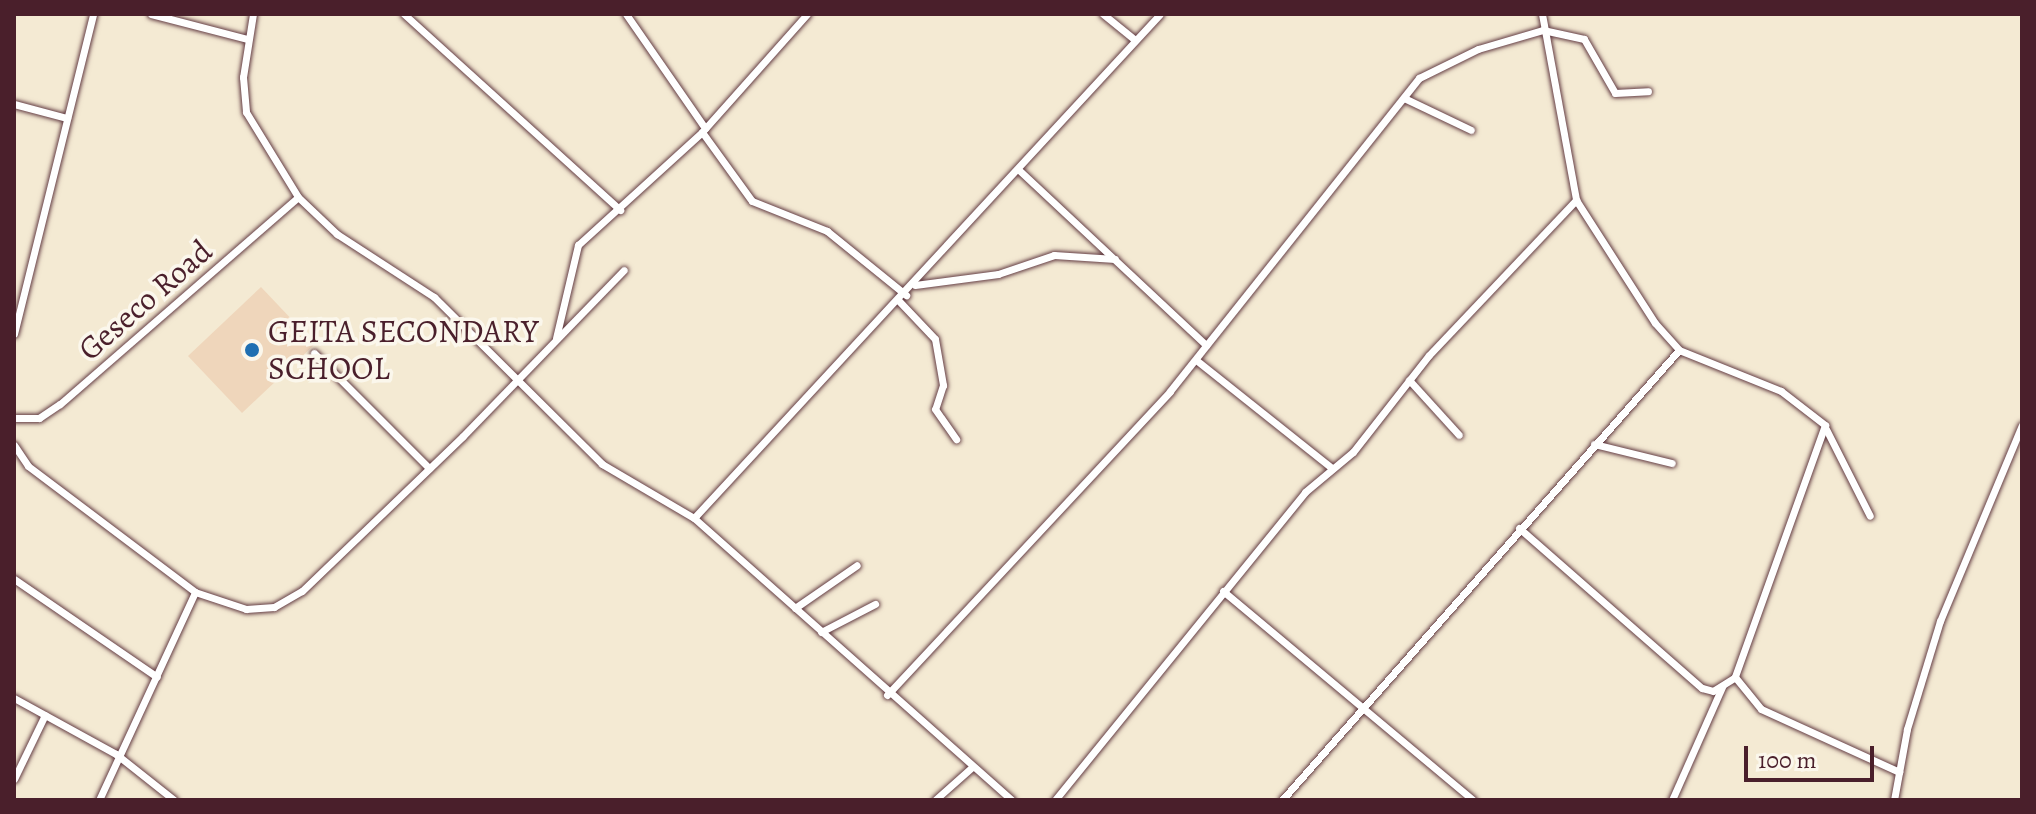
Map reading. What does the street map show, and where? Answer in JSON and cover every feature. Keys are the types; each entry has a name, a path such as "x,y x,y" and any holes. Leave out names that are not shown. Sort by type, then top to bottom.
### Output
{"street":[{"path":"14,334 93,14"},
{"path":"151,14 247,39"},
{"path":"253,14 247,39 246,112 298,197 337,234 434,297 520,378 602,464 694,518 887,695 1012,800"},
{"path":"404,14 620,210"},
{"path":"626,14 752,201 827,231 902,298 935,339 943,385 935,409 956,439"},
{"path":"556,339 578,245 620,210 703,130 807,14"},
{"path":"1103,14 1135,40"},
{"path":"694,518 915,285 1160,14"},
{"path":"1542,14 1576,200 1679,350 1781,391 1826,429 1870,516"},
{"path":"887,695 1196,360 1419,78 1468,53 1543,30 1584,39 1615,93 1648,91"},
{"path":"1404,98 1471,130"},
{"path":"14,104 67,118"},
{"path":"1020,171 1206,345"},
{"name":"Geseco Road","path":"14,418 39,418 76,391 298,197"},
{"path":"1055,800 1223,591 1409,380 1576,200"},
{"path":"915,285 1006,272 1054,255 1117,259"},
{"path":"14,445 28,466 195,592 255,610 285,603 429,468 624,270"},
{"path":"1282,800 1679,350"},
{"path":"314,353 429,468"},
{"path":"1196,360 1332,468"},
{"path":"1409,380 1459,435"},
{"path":"14,418 14,428"},
{"path":"1894,800 1940,621 2022,425"},
{"path":"1672,800 1722,687 1735,677 1826,429"},
{"path":"1594,444 1672,463"},
{"path":"1519,528 1702,688 1722,687"},
{"path":"795,608 857,565"},
{"path":"14,579 157,677"},
{"path":"1223,591 1365,704 1473,800"},
{"path":"99,800 116,754 157,677 195,592"},
{"path":"821,632 875,604"},
{"path":"1735,677 1761,709 1899,772"},
{"path":"14,698 116,754 174,800"},
{"path":"14,779 45,715"},
{"path":"935,800 971,768"}],"shaded area":[{"name":"GEITA SECONDARY SCHOOL","path":"261,287 315,344 242,413 188,356"}],"place":[{"name":"GEITA SECONDARY SCHOOL","path":"252,350"}]}
